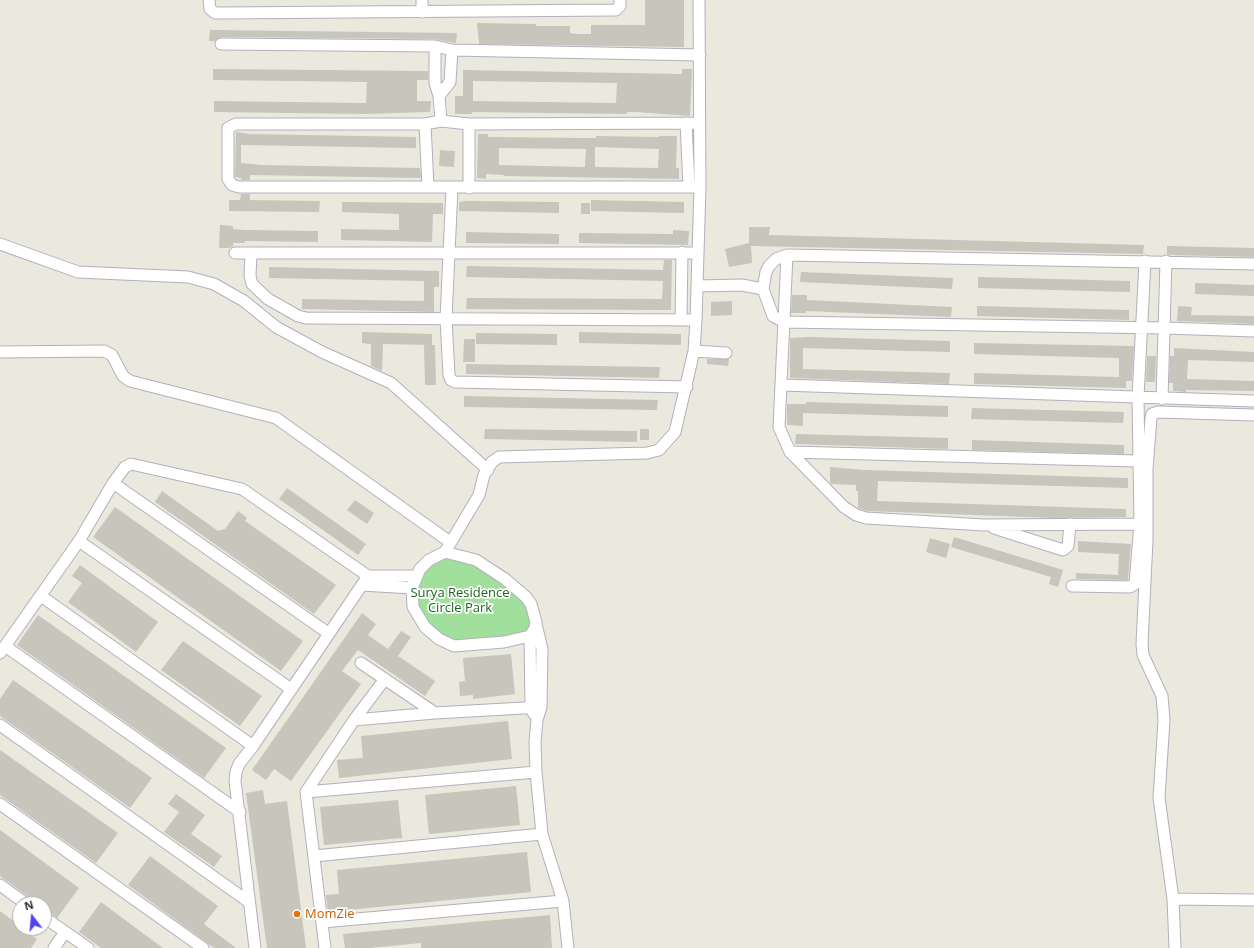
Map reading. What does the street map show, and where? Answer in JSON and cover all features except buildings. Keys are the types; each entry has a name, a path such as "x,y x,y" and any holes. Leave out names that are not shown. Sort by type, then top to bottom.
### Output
{"street":[{"path":"209,0 210,9 215,13 616,10 620,6 620,0"},
{"path":"422,0 422,12"},
{"path":"694,186 699,123 699,0"},
{"path":"221,44 435,46 452,50 700,54"},
{"path":"435,46 436,83 439,96 441,121"},
{"path":"439,96 450,82 452,50"},
{"path":"694,186 469,188 239,187 232,185 228,178 228,128 236,124 425,124 441,121 469,124 699,123"},
{"path":"534,643 518,640 454,646 446,644 425,627 418,617 413,607 412,588 416,576 429,560 447,547 479,496 486,473 492,462 499,457 647,453 659,450 676,432 694,351 696,320 698,253 694,186 686,123"},
{"path":"425,124 428,187"},
{"path":"469,124 469,188"},
{"path":"452,188 446,319 449,375 455,382 687,387"},
{"path":"0,244 78,272 188,277 214,284 244,301 276,327 322,352 391,383 486,473"},
{"path":"681,319 682,252"},
{"path":"235,253 698,253"},
{"path":"251,253 250,276 252,284 268,299 298,316 306,318 696,320"},
{"path":"787,255 779,427 790,452 840,502 860,516 866,518 984,525 1140,524"},
{"path":"1254,264 1166,261 787,255 776,259 769,266 762,289 773,316 784,322 1142,329 1165,328 1254,331"},
{"path":"1072,586 1134,586 1136,581 1140,524 1138,397 1145,261"},
{"path":"1162,399 1166,261"},
{"path":"697,286 742,285 762,289"},
{"path":"0,352 104,351 112,355 123,376 130,381 276,418 447,547 476,560 506,579 526,597 531,604 536,622 534,643 537,720 535,742 536,772 542,834 563,901 568,948"},
{"path":"694,351 726,353"},
{"path":"782,385 1254,401"},
{"path":"1175,948 1173,899 1158,798 1164,720 1162,696 1143,655 1142,644 1147,540 1147,469 1152,414 1158,412 1254,415"},
{"path":"790,452 1138,461"},
{"path":"240,812 2,649 79,541 113,483 125,467 131,464 138,464 242,489 365,580 412,588"},
{"path":"113,483 328,633"},
{"path":"984,525 1064,550 1068,546 1070,524"},
{"path":"79,541 290,690"},
{"path":"365,580 416,576"},
{"path":"255,948 236,772 239,764 253,746 365,580"},
{"path":"41,596 253,746"},
{"path":"361,663 435,713"},
{"path":"326,948 306,792 354,720 385,679"},
{"path":"354,720 435,713 536,708"},
{"path":"0,725 249,902"},
{"path":"306,792 536,772"},
{"path":"0,804 203,948"},
{"path":"314,856 542,834"},
{"path":"0,885 15,896"},
{"path":"1173,899 1254,900"},
{"path":"322,922 563,901"},
{"path":"52,923 88,948"},
{"path":"54,948 65,932"}],"green space":[{"name":"Surya Residence Circle Park","path":"436,555 467,556 526,597 534,632 461,646 432,634 412,593 412,588"}],"place":[{"name":"MomZie","path":"297,914"}]}
